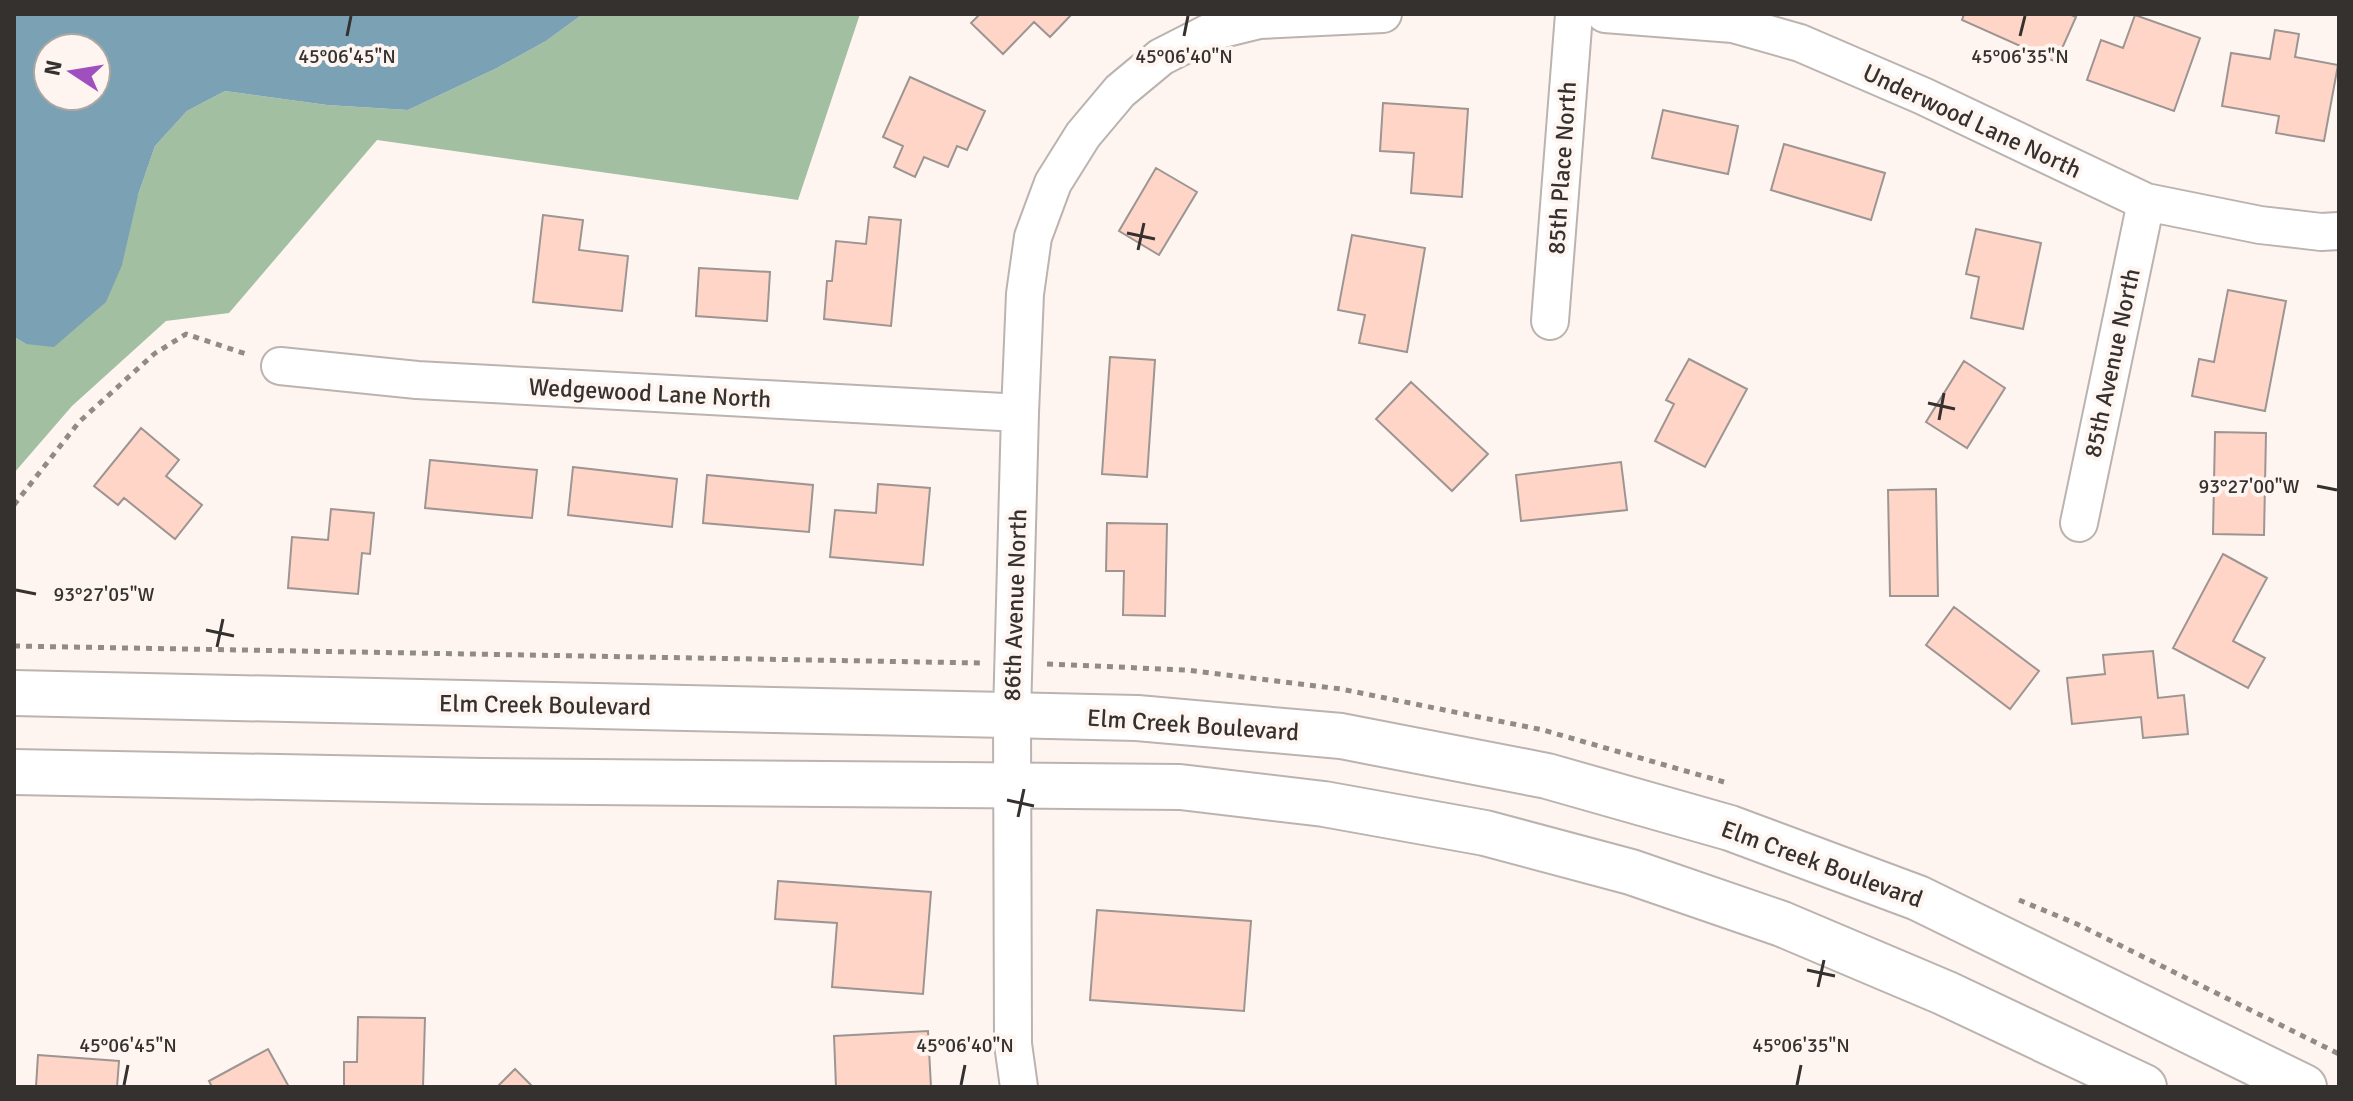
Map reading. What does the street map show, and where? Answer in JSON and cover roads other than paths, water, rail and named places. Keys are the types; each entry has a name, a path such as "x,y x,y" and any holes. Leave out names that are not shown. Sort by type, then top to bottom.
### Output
{"main road":[{"name":"Elm Creek Boulevard","path":"14,693 1137,718 1341,736 1547,776 1730,828 1918,898 2304,1087"},
{"path":"14,772 360,780 1180,787 1324,804 1485,833 1631,872 1782,924 1945,993 2144,1087"}],"street":[{"name":"86th Avenue North","path":"1019,1087 1013,1044 1012,715 1025,294 1033,237 1053,183 1083,135 1130,82 1161,57 1210,32 1259,20 1383,14"},
{"name":"85th Place North","path":"1550,321 1574,14"},
{"name":"Underwood Lane North","path":"1605,14 1733,24 1800,43 1911,91 2146,202 2260,225 2339,231"},
{"name":"85th Avenue North","path":"2079,523 2146,202"},
{"name":"Wedgewood Lane North","path":"280,366 417,380 1020,413"}],"water":[{"path":"14,14 583,14 546,41 497,68 408,110 327,105 225,91 187,111 155,146 138,195 122,265 106,302 54,347 26,344 14,337"}]}
